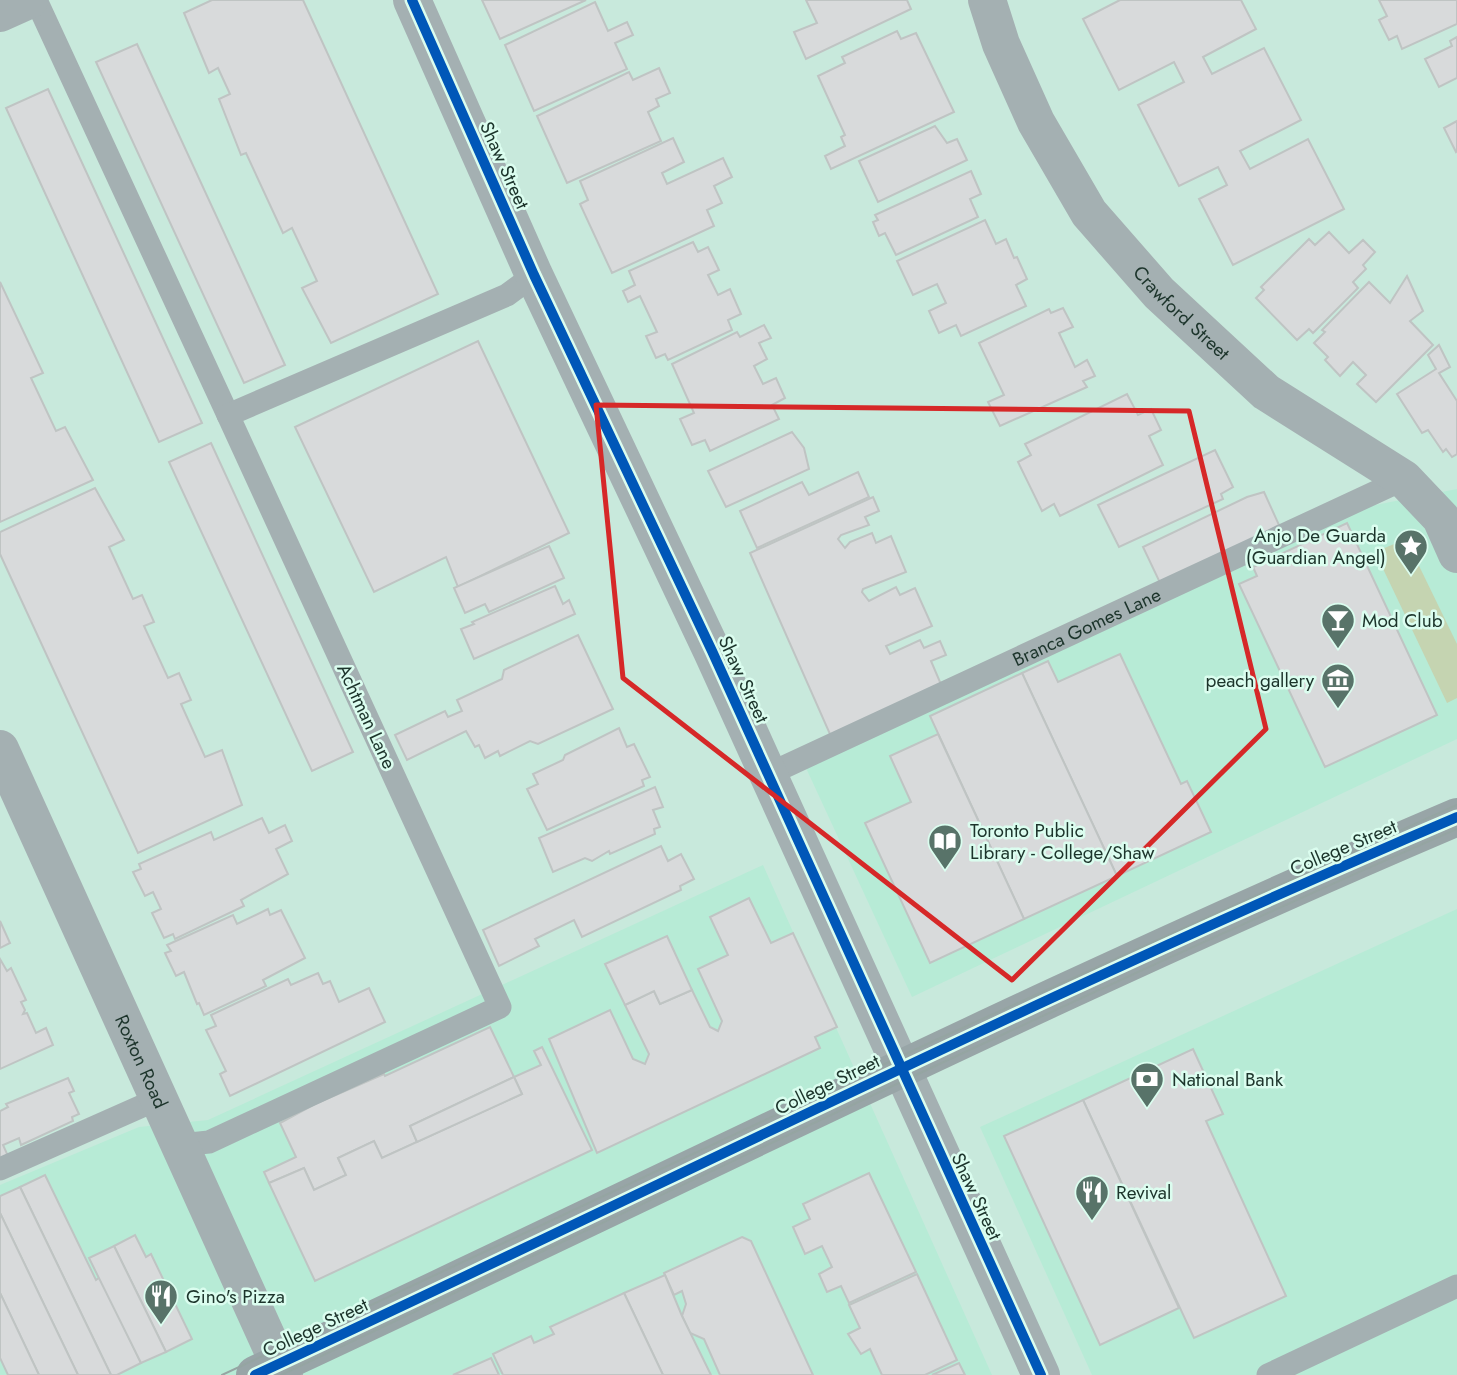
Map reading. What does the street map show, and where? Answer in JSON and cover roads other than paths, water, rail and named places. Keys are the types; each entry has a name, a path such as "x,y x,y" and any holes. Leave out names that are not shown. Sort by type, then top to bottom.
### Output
{"main road":[{"name":"College Street","path":"273,1371 899,1069 1278,894 1457,817"}],"street":[{"path":"0,13 29,0"},
{"name":"Shaw Street","path":"412,0 534,275 769,774 899,1069 1041,1375"},
{"name":"Crawford Street","path":"987,0 1001,44 1036,122 1089,213 1159,293 1266,393 1404,480 1449,515 1457,554"},
{"name":"Roxton Road","path":"0,749 180,1145 273,1371"}],"lane":[{"path":"36,0 228,415 507,295 534,275"},
{"name":"Achtman Lane","path":"180,1145 209,1142 500,1007 228,415"},
{"name":"Branca Gomes Lane","path":"769,774 1404,480"},
{"path":"0,1169 158,1099"},
{"path":"1268,1375 1457,1286"}],"tram line":[{"path":"222,1375 938,1039 1457,805"},
{"path":"281,1375 1014,1029 1457,829"}],"place":[{"name":"Anjo De Guarda (Guardian Angel)","path":"1411,576"},
{"name":"Mod Club","path":"1338,650"},
{"name":"peach gallery","path":"1338,710"},
{"name":"Toronto Public Library - College/Shaw","path":"945,871"},
{"name":"National Bank","path":"1147,1109"},
{"name":"Revival","path":"1092,1222"},
{"name":"Gino's Pizza","path":"161,1326"}]}
